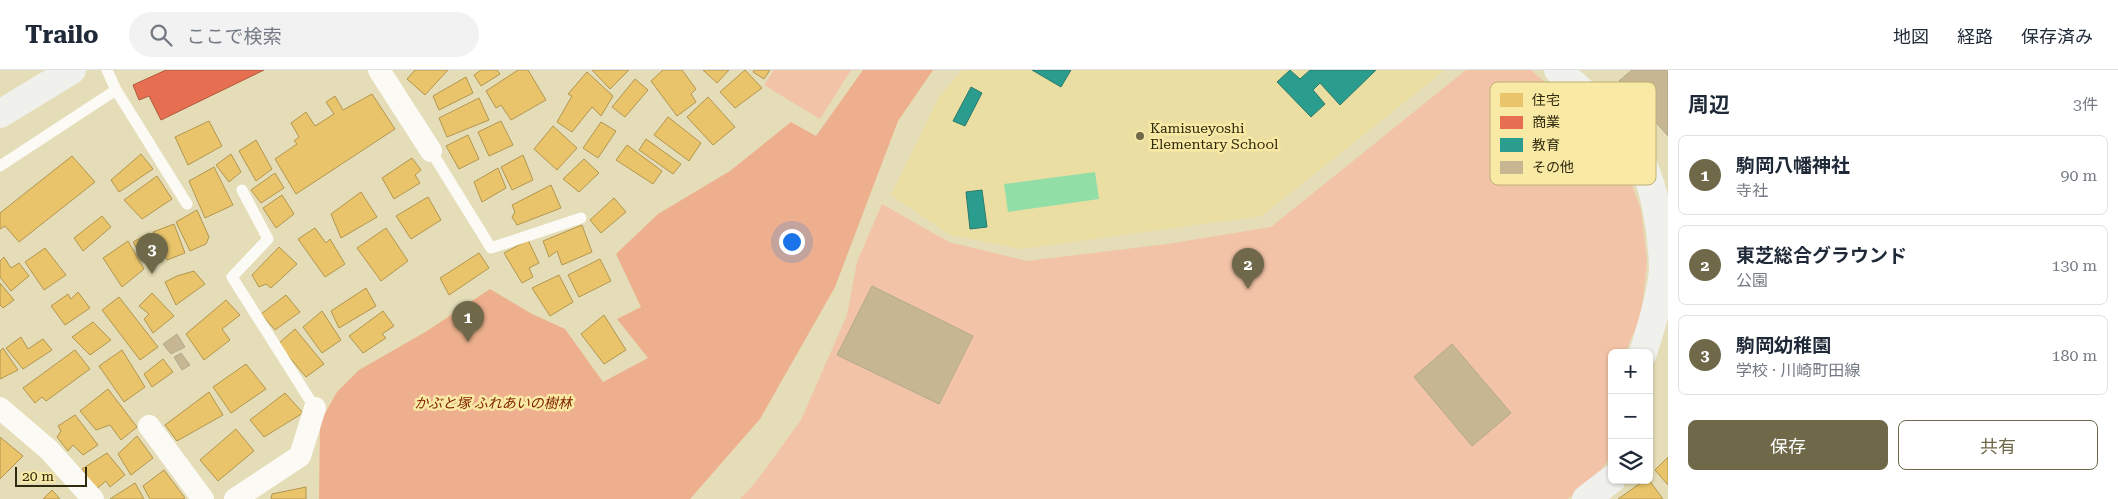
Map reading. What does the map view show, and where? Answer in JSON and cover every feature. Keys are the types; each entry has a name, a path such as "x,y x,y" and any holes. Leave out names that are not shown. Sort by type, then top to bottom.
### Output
{"street":[{"path":"0,114 72,70"},
{"path":"379,70 431,151"},
{"path":"1558,70 1570,82"},
{"path":"1644,349 1652,323 1663,269 1651,185"},
{"path":"0,408 49,450 93,499"},
{"path":"235,499 300,456 315,408"},
{"path":"149,426 203,499"},
{"path":"1586,499 1608,482"}],"lane":[{"path":"107,70 116,90 187,204"},
{"path":"0,166 116,90"},
{"path":"431,151 491,248 581,218"},
{"path":"242,190 268,239 232,277 315,408"}],"shaded area":[{"path":"774,70 851,70 820,119 764,85"},
{"name":"Kamisueyoshi Elementary School","path":"962,70 1445,70 1262,216 1021,249 950,235 891,195 939,97"},
{"path":"1466,70 1531,70 1545,82 1490,82 1490,185 1632,185 1641,210 1647,262 1641,316 1627,349 1608,349 1608,460 1591,484 1567,499 740,499 755,483 801,420 847,315 857,262 882,204 949,242 1027,261 1167,244 1271,227"},
{"path":"1095,172 1099,199 1008,212 1004,184"}],"green space":[{"name":"かぶと塚 ふれあいの樹林","path":"863,70 933,70 898,121 835,287 760,419 690,499 319,499 320,422 337,392 359,370 427,331 490,289 532,314 565,329 603,382 648,358 617,319 641,307 616,254 658,214 730,171 791,122 816,136"}],"building: 住宅":[{"path":"415,70 448,70 425,95 407,79"},
{"path":"481,70 497,70 500,74 481,86 474,75"},
{"path":"518,70 528,70 546,100 511,120 501,105 496,108 486,91"},
{"path":"592,70 629,70 610,89"},
{"path":"663,70 682,70 696,89 691,94 696,102 677,116 651,81"},
{"path":"703,70 729,70 717,83"},
{"path":"745,70 762,88 735,108 720,92"},
{"path":"754,70 770,70 764,79 753,72"},
{"path":"587,72 613,96 601,116 592,107 572,132 557,122 572,96 568,94"},
{"path":"466,77 473,93 439,110 433,96"},
{"path":"635,79 648,90 625,117 612,107"},
{"path":"372,94 395,129 296,194 275,159 297,144 294,141 299,137 291,123 306,112 315,126 334,114 326,102 335,96 343,110"},
{"path":"708,97 735,127 713,145 687,117"},
{"path":"479,98 489,120 447,137 439,118"},
{"path":"668,117 701,143 689,161 654,135"},
{"path":"209,121 222,146 188,165 175,137"},
{"path":"501,121 513,145 489,156 478,132"},
{"path":"601,122 616,131 598,158 583,148"},
{"path":"553,126 577,148 557,170 534,149"},
{"path":"468,135 479,159 459,169 446,146"},
{"path":"646,139 681,164 673,174 639,150"},
{"path":"256,140 272,169 256,181 239,151"},
{"path":"627,145 662,171 653,184 616,160"},
{"path":"141,154 153,169 119,192 111,180"},
{"path":"231,154 241,172 229,182 216,165"},
{"path":"523,155 533,180 512,190 501,167"},
{"path":"72,156 95,182 19,242 5,226 0,229 0,213"},
{"path":"412,158 421,170 415,175 420,183 394,199 382,178"},
{"path":"584,159 599,173 579,192 563,179"},
{"path":"214,167 233,205 205,218 189,181"},
{"path":"498,168 506,188 482,202 474,182"},
{"path":"275,173 284,188 261,203 251,190"},
{"path":"157,176 172,199 142,219 124,200"},
{"path":"551,185 561,208 517,225 512,217 515,212 512,205"},
{"path":"361,192 377,217 341,238 331,214"},
{"path":"282,195 294,214 276,228 263,208"},
{"path":"428,197 441,220 411,239 396,216"},
{"path":"614,198 626,212 601,233 590,220"},
{"path":"197,210 209,237 206,244 190,251 176,222"},
{"path":"102,216 111,227 83,251 74,238"},
{"path":"174,224 185,253 167,260 153,232"},
{"path":"582,225 592,252 562,265 557,251 549,257 543,241"},
{"path":"315,228 326,243 330,239 345,264 325,277 298,239"},
{"path":"386,228 408,261 381,281 357,248"},
{"path":"149,233 163,261 149,269 133,242"},
{"path":"528,240 539,263 529,268 533,277 522,283 504,253"},
{"path":"128,241 144,269 122,287 103,258"},
{"path":"279,247 297,264 271,288 266,284 259,287 252,275"},
{"path":"45,248 66,275 44,290 25,262"},
{"path":"479,253 489,268 449,295 440,278"},
{"path":"4,257 11,268 19,263 29,276 11,291 0,277 0,261"},
{"path":"600,259 611,281 579,297 568,275"},
{"path":"194,271 205,284 176,305 165,282"},
{"path":"559,275 573,302 550,316 532,288"},
{"path":"0,283 14,300 3,308 0,305"},
{"path":"366,288 376,306 339,328 331,311"},
{"path":"78,292 90,308 65,325 51,306 68,294 71,299"},
{"path":"152,293 174,316 153,333 144,319 149,314 139,306"},
{"path":"286,295 300,312 275,330 261,314"},
{"path":"119,297 158,347 140,360 102,310"},
{"path":"226,300 240,315 222,329 230,340 204,360 186,334"},
{"path":"322,311 341,340 322,353 303,327"},
{"path":"383,311 394,326 382,334 386,338 363,353 349,336"},
{"path":"604,315 626,350 604,364 581,334"},
{"path":"93,322 111,340 90,355 72,337"},
{"path":"295,329 324,364 306,377 278,344"},
{"path":"21,337 28,349 43,339 52,350 23,369 6,348"},
{"path":"3,348 18,370 0,379 0,351"},
{"path":"75,350 90,369 46,401 42,397 35,403 23,388"},
{"path":"122,350 145,387 124,402 99,366"},
{"path":"163,359 173,372 152,387 144,374"},
{"path":"246,364 266,389 231,413 213,387"},
{"path":"108,389 137,427 121,440 110,425 96,430 80,411"},
{"path":"209,392 223,415 177,441 165,425"},
{"path":"285,393 303,413 264,437 250,420"},
{"path":"75,415 98,445 83,455 73,445 68,451 57,437 61,431 58,426"},
{"path":"236,429 254,451 218,481 200,460"},
{"path":"137,436 153,458 131,475 118,454"},
{"path":"0,437 23,456 0,479"},
{"path":"107,453 125,475 110,487 106,481 95,490 82,469"},
{"path":"1668,457 1668,485 1655,470"},
{"path":"164,470 185,498 150,499 143,486"},
{"path":"135,483 144,499 110,499"},
{"path":"1639,484 1652,484 1663,499 1618,499"},
{"path":"306,487 306,499 271,499 272,494"},
{"path":"52,490 60,499 43,499"}],"building: 商業":[{"path":"166,70 264,70 161,120 149,96 139,100 133,85"}],"building: 教育":[{"path":"1032,70 1071,70 1061,87"},
{"path":"1290,70 1300,79 1310,70 1376,70 1340,105 1320,83 1313,90 1325,104 1311,117 1277,82"},
{"path":"971,87 982,93 965,126 953,121"},
{"path":"982,190 987,227 970,229 966,192"}],"building: その他":[{"path":"1632,70 1668,70 1668,136 1656,123 1656,82 1619,81"},
{"path":"872,286 973,336 939,404 837,355"},
{"path":"177,334 185,347 171,354 163,344"},
{"path":"1452,344 1511,413 1472,446 1414,377"},
{"path":"181,353 190,365 182,370 174,357"}],"place":[{"name":"Kamisueyoshi Elementary School","path":"1140,136"},
{"name":"駒岡幼稚園","path":"152,274"},
{"name":"東芝総合グラウンド","path":"1248,289"},
{"name":"駒岡八幡神社","path":"468,342"}]}
